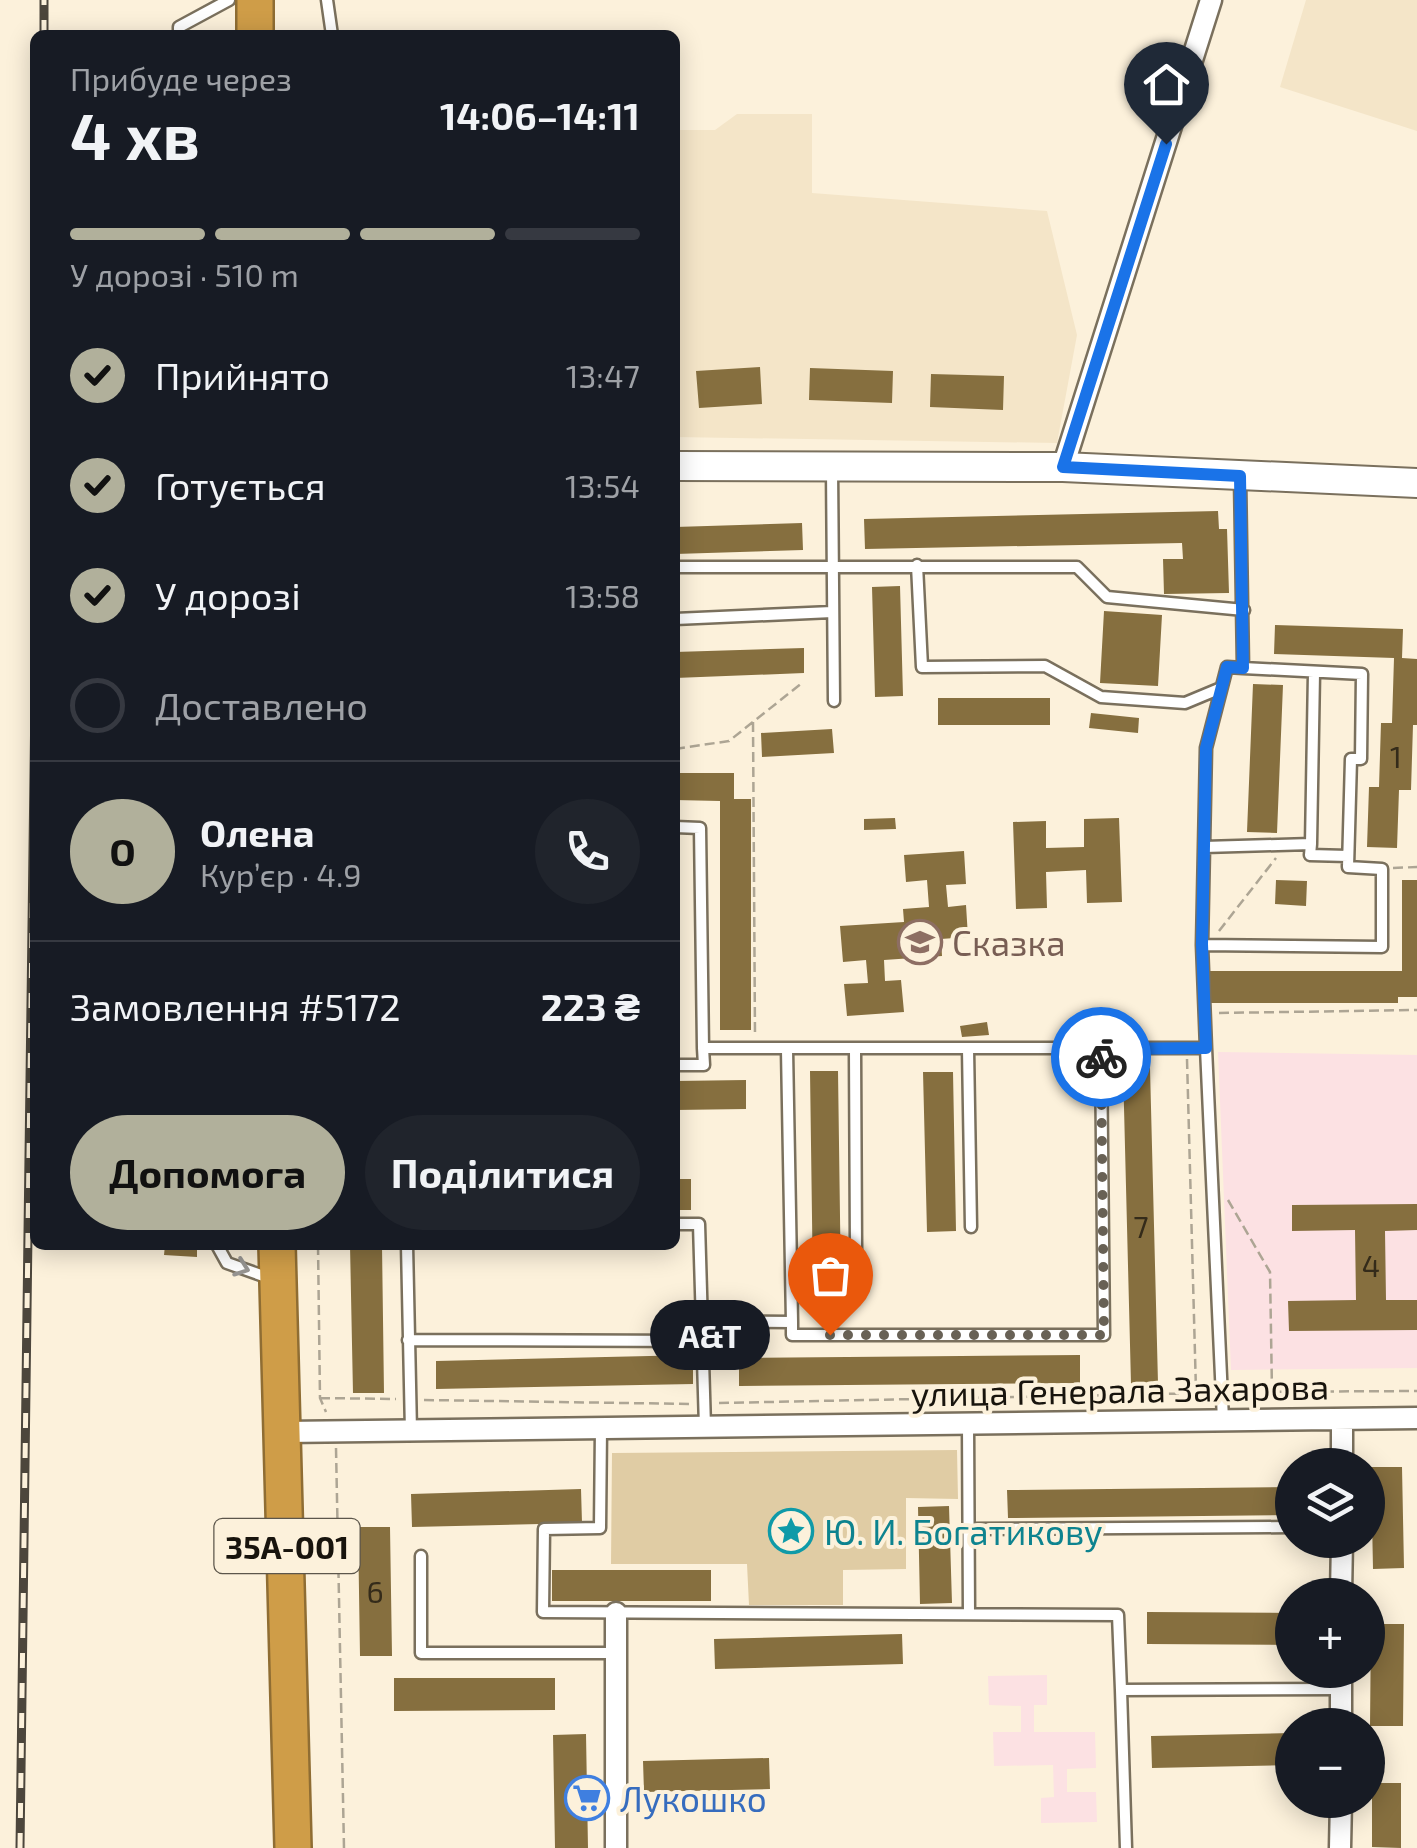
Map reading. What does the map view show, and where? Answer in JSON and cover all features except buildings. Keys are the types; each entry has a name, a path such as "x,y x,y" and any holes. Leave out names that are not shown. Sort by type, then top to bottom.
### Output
{"highway":[{"path":"255,30 256,0"},
{"name":"35А-001","path":"277,1250 285,1432 293,1848"}],"main road":[{"path":"680,466 1063,467 1417,482"}],"street":[{"path":"1063,467 1211,0"},
{"name":"улица Генерала Захарова","path":"285,1432 1417,1418"},
{"path":"1342,1419 1342,1448"},
{"path":"616,1612 616,1848"},
{"path":"1340,1818 1340,1848"}],"lane":[{"path":"179,30 229,0"},
{"path":"327,0 331,30"},
{"path":"832,468 834,700"},
{"path":"1240,476 1243,668"},
{"path":"917,565 922,668 1045,666 1100,697 1184,703 1222,688"},
{"path":"680,566 1077,568 1107,597 1244,610"},
{"path":"680,618 832,612"},
{"path":"1205,945 1382,947 1382,868 1348,867 1352,759 1361,759 1362,674 1227,667 1206,748 1204,1013 1224,1421"},
{"path":"1314,673 1310,855 1348,856"},
{"path":"680,827 700,828 704,1066 680,1066"},
{"path":"1204,847 1311,844"},
{"path":"703,1048 1206,1048"},
{"path":"968,1049 971,1227"},
{"path":"786,1050 792,1335 1104,1335 1101,1049"},
{"path":"855,1050 856,1250"},
{"path":"680,1224 700,1224 705,1427"},
{"path":"220,1250 227,1263 278,1281"},
{"path":"406,1250 411,1430"},
{"path":"702,1321 792,1322"},
{"path":"408,1340 702,1341"},
{"path":"968,1424 970,1614"},
{"path":"601,1428 600,1528 544,1529 543,1612 1118,1615 1126,1848"},
{"path":"969,1529 1275,1527"},
{"path":"421,1556 420,1653 616,1653"},
{"path":"1121,1690 1275,1683"}],"path":[{"path":"680,749 729,741 802,683"},
{"path":"753,722 754,1050"},
{"path":"1205,945 1286,845"},
{"path":"1382,868 1417,867"},
{"path":"1204,1013 1417,1010"},
{"path":"1186,1048 1196,1393"},
{"path":"1212,1173 1270,1272 1272,1392"},
{"path":"318,1250 320,1398 335,1432 344,1848"},
{"path":"320,1398 704,1404 1417,1391"}],"shaded area":[{"path":"1306,0 1417,0 1417,131 1280,87"},
{"path":"737,114 812,114 812,193 1047,211 1077,335 1057,443 680,437 680,130 715,130"},
{"path":"1218,1052 1417,1055 1417,1368 1231,1370"},
{"path":"957,1450 958,1499 906,1498 906,1569 843,1570 843,1605 749,1605 747,1564 611,1564 612,1453"},
{"path":"1047,1675 1047,1705 1034,1705 1034,1732 1095,1732 1096,1768 1067,1769 1067,1792 1096,1792 1097,1822 1041,1823 1041,1798 1054,1797 1053,1765 994,1766 993,1732 1021,1732 1021,1706 989,1705 988,1676"}],"railway":[{"path":"44,0 44,30"},
{"path":"20,1848 30,1081"}],"way so far":[{"path":"830,1335 1104,1335 1101,1057"}],"place":[{"name":"Сказка","path":"920,942"},
{"name":"A&T","path":"830,1335"},
{"name":"Ю. И. Богатикову","path":"791,1531"},
{"name":"Лукошко","path":"587,1798"}],"route":[{"path":"1101,1057 1101,1049 1206,1048 1202,944 1206,748 1227,667 1243,668 1240,476 1063,467 1166,144"}]}
